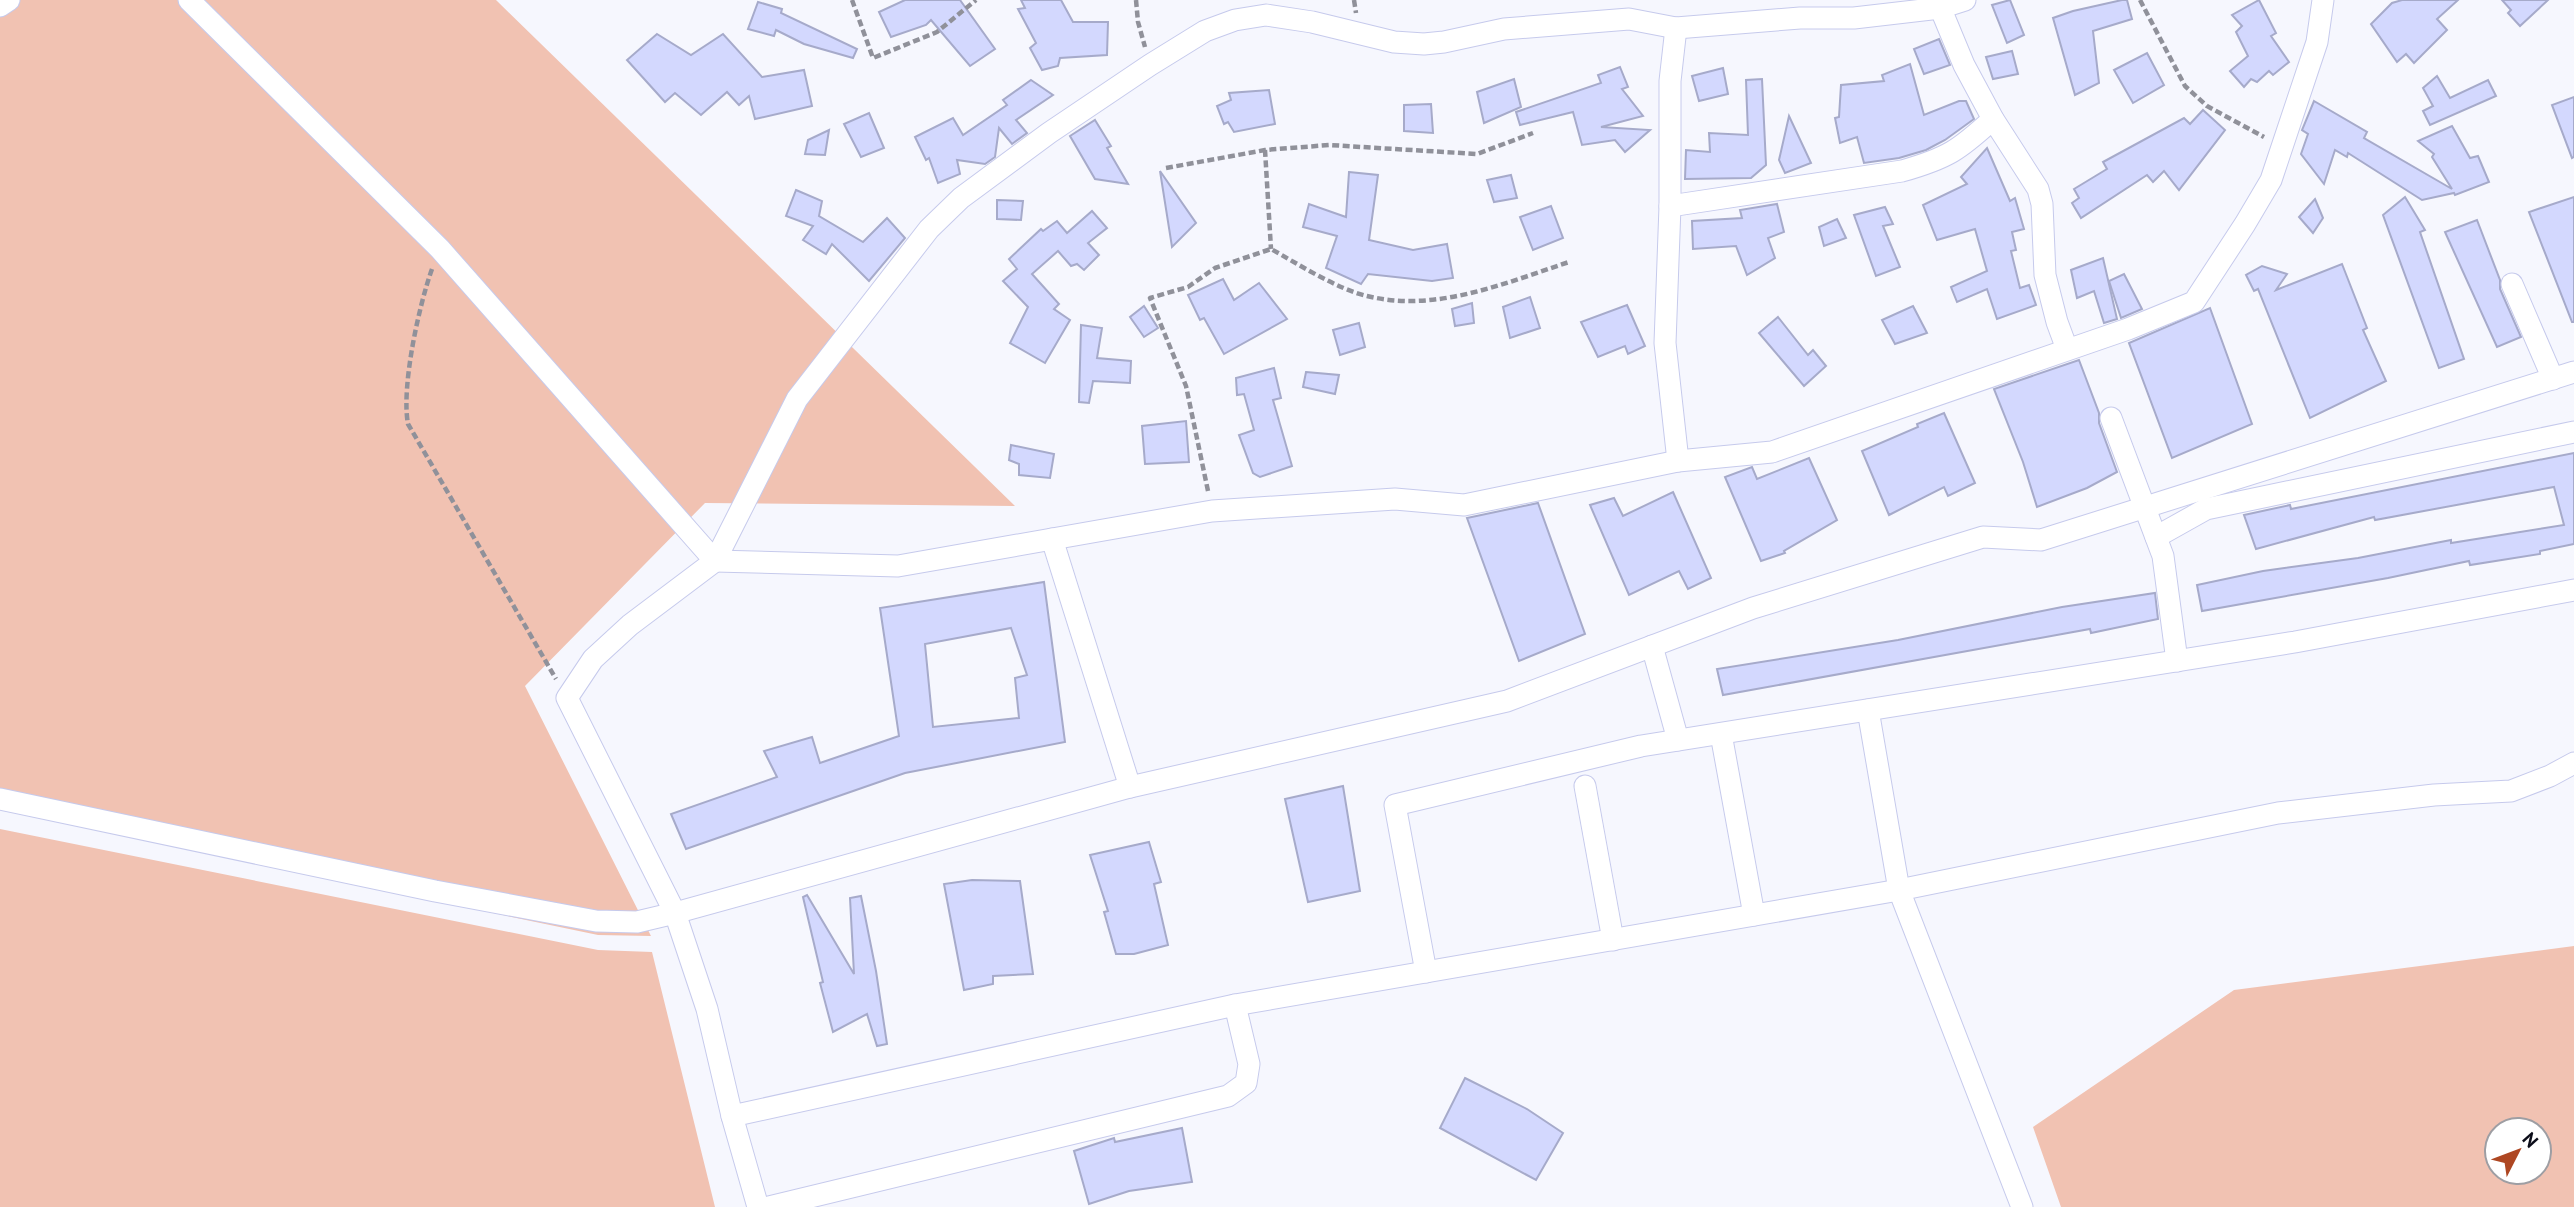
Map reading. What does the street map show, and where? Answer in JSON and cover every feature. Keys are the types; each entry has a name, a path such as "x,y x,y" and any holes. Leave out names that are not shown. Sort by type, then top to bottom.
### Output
{"street":[{"path":"0,6 9,0"},
{"path":"189,0 439,249 715,561 898,566 1212,511 1395,499 1464,505 1678,461 1772,452 2128,329 2194,302 2271,180 2317,42 2323,0"},
{"path":"758,1207 732,1116 707,1009 675,912 567,698 593,660 621,634 715,561 797,400 929,229 972,190 1049,133 1205,31 1235,20 1266,15 1312,22 1394,41 1424,44 1504,29 1629,19 1676,28 1800,18 1854,18 1965,0"},
{"path":"1939,4 1964,65 1993,118 2038,189 2042,204 2045,275 2067,349"},
{"path":"1676,28 1670,81 1670,206 1665,343 1678,461"},
{"path":"1670,206 1902,171 1937,162 1958,150 1993,118"},
{"path":"2512,284 2553,379"},
{"path":"0,799 435,891 596,921 638,922 1130,788 1507,701 1753,608 1983,537 2042,540 2574,372"},
{"path":"2111,418 2163,556 2177,661"},
{"path":"2156,537 2206,509 2574,432"},
{"path":"1052,539 1130,788"},
{"path":"1426,972 1395,805 1641,746 2295,642 2574,590"},
{"path":"1652,646 1678,740"},
{"path":"1868,710 1899,890 2022,1207"},
{"path":"1721,734 1754,915"},
{"path":"732,1116 1426,972 1899,890 2278,813 2434,795 2511,791 2550,776 2574,763"},
{"path":"1585,786 1613,940"},
{"path":"769,1207 1228,1096 1246,1083 1249,1064 1238,1013"}],"path":[{"path":"852,0 873,58 937,32 976,0"},
{"path":"1136,0 1138,22 1150,65"},
{"path":"2140,0 2185,86 2207,106 2282,147"},
{"path":"1166,168 1265,150 1329,145 1477,154 1533,133"},
{"path":"1265,150 1271,249"},
{"path":"439,249 426,286 410,369 406,414 408,424 567,698"},
{"path":"1212,511 1186,386 1150,298 1188,287 1215,268 1271,249 1366,296 1406,300 1441,300 1569,262"}],"shaded area":[{"path":"0,0 496,0 1015,506 705,503 525,686 651,936 598,935 0,810"},
{"path":"0,829 598,950 652,952 715,1207 0,1207"},
{"path":"2574,946 2574,1207 2061,1207 2033,1127 2234,990"}],"building":[{"path":"905,0 960,0 995,49 970,66 931,20 926,25 891,37 879,12"},
{"path":"1021,0 1061,0 1073,22 1108,22 1107,55 1060,58 1058,66 1042,70 1030,48 1036,43 1018,9 1025,8"},
{"path":"2010,0 2024,35 2007,43 1992,5"},
{"path":"2127,0 2132,19 2093,31 2099,83 2075,95 2053,18"},
{"path":"2259,0 2276,33 2271,36 2289,62 2273,75 2269,71 2257,82 2251,79 2244,87 2230,71 2248,56 2236,32 2242,26 2232,15"},
{"path":"2402,0 2458,0 2437,19 2447,30 2414,63 2406,54 2397,62 2371,24 2392,3"},
{"path":"2502,0 2548,0 2520,26 2508,13 2511,10"},
{"path":"758,2 782,9 781,13 857,49 853,58 804,44 776,30 774,36 748,29"},
{"path":"657,34 691,55 723,34 762,77 804,70 812,106 755,119 749,96 739,105 727,92 701,115 675,93 665,102 627,60"},
{"path":"1939,39 1950,65 1924,74 1914,49"},
{"path":"2012,51 2018,74 1993,79 1986,57"},
{"path":"2147,53 2164,85 2133,103 2114,70"},
{"path":"1910,64 1924,115 1959,101 1966,101 1974,119 1926,150 1899,158 1864,163 1857,137 1840,143 1835,118 1839,117 1841,85 1884,81 1882,75"},
{"path":"1620,67 1628,87 1622,89 1643,116 1601,127 1650,130 1625,152 1615,140 1582,145 1573,112 1520,125 1516,112 1601,83 1598,75"},
{"path":"1723,68 1728,94 1699,101 1692,76"},
{"path":"2437,76 2450,98 2488,80 2496,96 2430,125 2423,111 2433,106 2423,88"},
{"path":"1514,79 1521,107 1484,123 1477,92"},
{"path":"1762,79 1766,165 1751,178 1685,179 1686,150 1710,152 1709,133 1748,135 1746,80"},
{"path":"1031,80 1053,95 1016,120 1027,133 1012,144 999,128 995,157 985,164 957,160 960,174 938,183 929,158 926,160 915,137 953,118 963,135 1007,105 1003,100"},
{"path":"1269,90 1275,124 1234,132 1228,122 1224,124 1217,106 1231,100 1229,93"},
{"path":"2574,97 2574,157 2572,158 2552,105"},
{"path":"2314,101 2367,132 2364,138 2452,189 2432,157 2434,154 2418,141 2452,126 2470,158 2478,156 2489,182 2455,195 2454,193 2422,200 2348,153 2347,157 2335,150 2324,184 2301,154 2308,134 2302,130"},
{"path":"1431,104 1433,133 1404,131 1404,105"},
{"path":"2203,110 2225,130 2179,190 2164,171 2153,182 2147,175 2081,218 2072,203 2079,198 2074,189 2107,169 2103,162 2184,118 2190,124"},
{"path":"869,113 884,148 861,157 844,124"},
{"path":"1789,116 1811,163 1785,173 1779,160"},
{"path":"1095,120 1111,146 1107,148 1128,184 1095,179 1070,136"},
{"path":"829,130 825,155 805,154 808,140"},
{"path":"1987,148 2010,201 2015,198 2024,229 2012,232 2016,250 2011,251 2020,288 2029,285 2036,305 1997,319 1987,289 1957,302 1951,287 1987,271 1975,229 1937,240 1923,205 1967,184 1961,177"},
{"path":"1160,171 1196,223 1172,247"},
{"path":"1349,172 1378,175 1369,240 1413,250 1447,244 1453,278 1432,281 1368,274 1361,284 1326,268 1337,236 1303,227 1309,204 1346,217"},
{"path":"1511,175 1517,198 1494,202 1487,180"},
{"path":"796,190 822,201 819,216 863,242 887,218 905,238 869,281 832,244 826,254 803,240 813,226 786,216"},
{"path":"2405,197 2425,230 2420,232 2464,359 2439,368 2383,215"},
{"path":"2574,197 2574,322 2572,322 2529,212"},
{"path":"2315,199 2323,218 2313,233 2299,217"},
{"path":"997,200 1023,201 1021,220 997,219"},
{"path":"1777,204 1784,232 1768,238 1775,258 1747,275 1736,246 1693,249 1692,221 1742,218 1740,210"},
{"path":"1551,206 1563,238 1533,250 1520,217"},
{"path":"1885,207 1893,224 1883,226 1900,267 1876,276 1854,215"},
{"path":"1092,211 1107,228 1088,243 1099,255 1084,270 1077,264 1071,266 1058,251 1032,274 1059,304 1054,309 1070,320 1045,363 1010,343 1028,307 1003,281 1017,269 1009,259 1041,229 1043,231 1057,221 1067,233"},
{"path":"1837,219 1846,238 1824,246 1819,227"},
{"path":"2477,220 2500,280 2500,289 2521,337 2497,347 2445,232"},
{"path":"2103,258 2117,319 2104,323 2094,291 2077,298 2071,270"},
{"path":"2342,264 2367,328 2363,330 2386,381 2310,418 2258,289 2254,291 2246,275 2262,266 2287,274 2276,290"},
{"path":"2124,274 2142,309 2121,318 2109,281"},
{"path":"1223,279 1234,300 1259,283 1287,319 1224,354 1204,318 1200,320 1188,295"},
{"path":"1530,297 1540,328 1510,338 1503,307"},
{"path":"1472,303 1474,323 1455,326 1452,309"},
{"path":"1627,305 1645,346 1628,354 1625,346 1598,357 1581,322"},
{"path":"1144,306 1158,328 1144,337 1130,317"},
{"path":"1913,306 1927,333 1895,344 1882,320"},
{"path":"2210,308 2252,424 2172,458 2129,343"},
{"path":"1778,317 1808,355 1813,350 1826,366 1804,386 1759,333"},
{"path":"1359,323 1365,347 1340,355 1333,330"},
{"path":"1081,325 1102,328 1097,358 1131,361 1130,383 1093,381 1089,403 1079,402"},
{"path":"2079,360 2117,472 2087,488 2037,507 2023,462 1994,389"},
{"path":"1274,368 1281,398 1273,400 1292,466 1260,477 1253,473 1239,435 1254,430 1244,394 1237,395 1236,378"},
{"path":"1306,372 1339,375 1335,394 1303,387"},
{"path":"1944,413 1975,483 1948,496 1944,487 1889,515 1862,451"},
{"path":"1186,421 1189,462 1145,464 1142,426"},
{"path":"1011,445 1054,454 1050,478 1019,475 1019,464 1009,460"},
{"path":"2574,453 2574,544 2540,551 2540,554 2470,565 2469,561 2202,611 2197,585 2263,571 2358,558 2451,540 2451,543 2564,525 2554,487 2375,520 2374,517 2256,549 2244,515 2290,505 2291,509"},
{"path":"1809,458 1837,520 1784,551 1785,553 1761,561 1725,477 1752,467 1757,479"},
{"path":"1673,492 1711,578 1688,589 1679,571 1629,595 1590,505 1614,498 1623,516"},
{"path":"1538,503 1585,634 1519,661 1467,518"},
{"path":"1044,582 1065,742 905,773 686,849 671,814 777,777 764,751 812,737 820,763 899,736 880,608","holes":["1011,628 1027,675 1015,678 1019,718 933,727 925,644"]},
{"path":"2155,593 2158,619 2091,633 2090,629 1723,695 1717,669 1898,640 2062,607"},
{"path":"1343,786 1360,891 1308,902 1285,799"},
{"path":"1149,842 1161,882 1154,884 1168,945 1134,954 1116,954 1104,912 1108,911 1090,855"},
{"path":"972,880 1020,881 1033,974 993,976 993,984 964,990 944,884"},
{"path":"807,895 854,974 850,898 861,896 887,1044 877,1046 867,1014 833,1032 803,897"},
{"path":"1465,1078 1527,1109 1563,1133 1536,1180 1440,1128"},
{"path":"1182,1128 1192,1182 1129,1191 1089,1204 1074,1151 1114,1138 1115,1142"}]}
